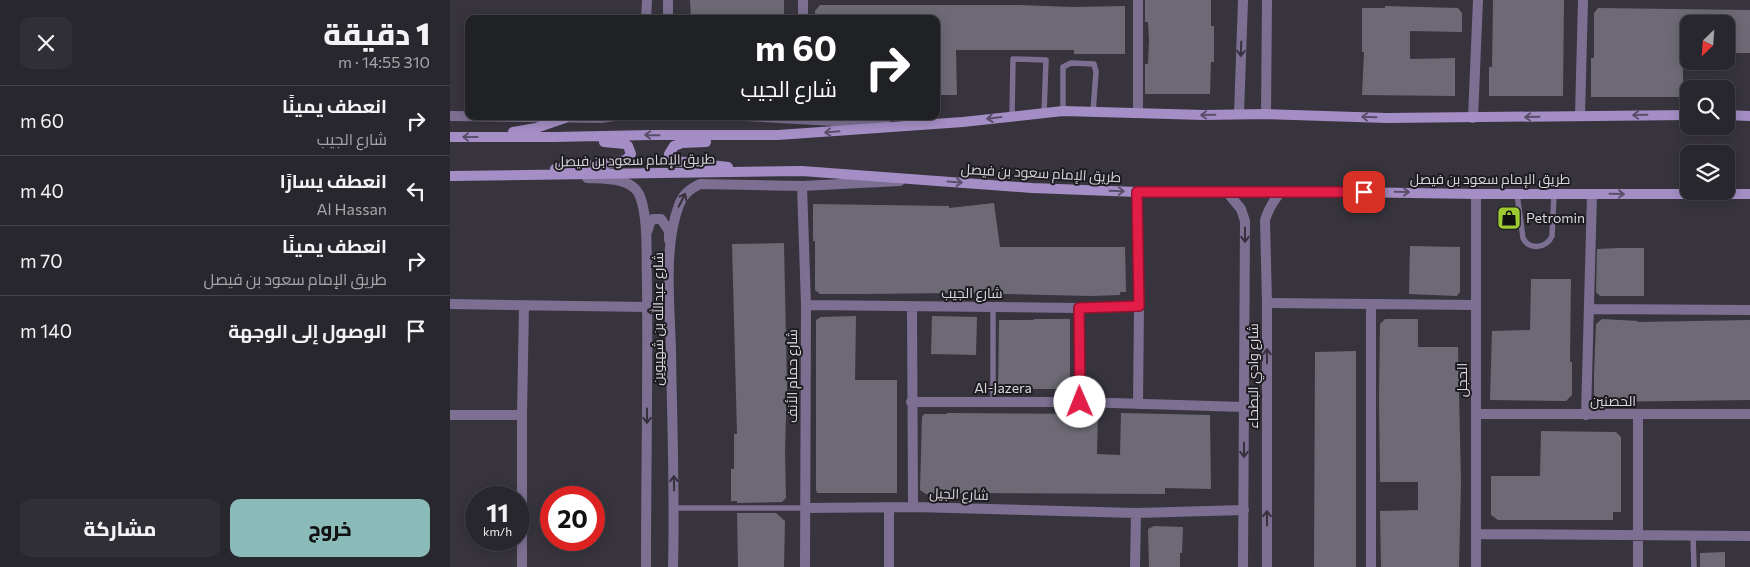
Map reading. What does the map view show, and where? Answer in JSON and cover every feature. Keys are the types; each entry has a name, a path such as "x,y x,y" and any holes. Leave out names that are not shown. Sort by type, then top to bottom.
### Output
{"main road":[{"name":"طريق الإمام سعود بن فيصل","path":"450,136 554,137 826,133 900,125 963,122 1063,111 1387,118 1680,115"},
{"path":"1735,115 1750,116"},
{"path":"492,137 536,128 559,120"},
{"path":"759,135 730,141 682,143 674,146 668,154 675,162 685,164 774,172"},
{"path":"510,175 606,164 626,160 631,154 628,146 625,144 554,137"},
{"name":"طريق الإمام سعود بن فيصل","path":"450,176 802,172 1032,188 1137,192 1750,194"}],"street":[{"path":"646,15 647,0"},
{"path":"668,0 668,15"},
{"path":"803,0 803,15"},
{"path":"1138,0 1138,112"},
{"path":"1239,114 1243,0"},
{"path":"1266,114 1267,0"},
{"path":"1473,118 1478,0"},
{"path":"1580,116 1583,0"},
{"path":"450,116 465,116"},
{"path":"837,120 900,125"},
{"name":"شارع عبدالله بن شهيوين","path":"556,175 622,182 632,186 638,193 643,207 646,239 647,307 646,567"},
{"name":"شارع عبدالله بن شهيوين","path":"674,567 669,261 679,205 684,195 690,188 700,184 802,186 922,180"},
{"name":"شارع حمام الأنف","path":"802,186 806,306 805,567"},
{"name":"شارع وادي البطحاء","path":"1267,567 1267,303 1265,220 1272,203 1282,191"},
{"path":"1137,192 1138,404"},
{"name":"شارع وادي البطحاء","path":"1227,192 1241,209 1245,222 1243,567"},
{"name":"الحجل","path":"1476,194 1476,567"},
{"path":"1586,415 1592,194"},
{"path":"646,239 650,223 653,219 661,219 669,231 670,251"},
{"path":"1267,303 1476,305"},
{"path":"450,304 647,307"},
{"path":"522,567 524,305"},
{"path":"1370,305 1371,567"},
{"name":"شارع الجيب","path":"806,306 912,308 1139,306"},
{"path":"912,308 913,507"},
{"path":"1590,309 1750,310"},
{"name":"Al-Jazera","path":"911,402 1080,402 1244,407"},
{"name":"الحصنين","path":"1476,414 1750,414"},
{"path":"450,415 522,415"},
{"path":"1638,415 1638,567"},
{"path":"889,567 890,507"},
{"name":"شارع الجيل","path":"806,508 913,507 1136,513 1244,510"},
{"path":"1135,567 1136,513"},
{"path":"1476,534 1750,536"}],"lane":[{"path":"1012,116 1013,59 1046,60 1044,113"},
{"path":"1063,111 1063,67 1071,63 1094,64 1096,72 1093,112"},
{"path":"1517,194 1524,238 1530,246 1545,245 1552,236 1554,194"},
{"path":"993,306 993,402"},
{"path":"1079,308 1080,402"},
{"name":"شارع الجيل","path":"674,508 806,508"},
{"path":"1693,536 1694,567"}],"building":[{"path":"690,0 784,0 784,15 691,15"},
{"path":"1145,0 1211,0 1211,26 1214,26 1214,62 1211,62 1210,94 1145,94 1145,64 1148,64 1149,40 1148,22 1145,22"},
{"path":"1493,0 1564,0 1563,96 1489,96 1489,67 1492,67"},
{"path":"820,5 1125,6 1125,54 1074,54 1074,50 956,50 957,95 940,95 940,15 815,15 815,11"},
{"path":"1385,6 1458,8 1462,13 1462,32 1410,31 1410,59 1455,58 1455,96 1362,95 1364,52 1362,52 1362,8 1385,8"},
{"path":"1598,8 1750,10 1750,53 1735,53 1735,15 1680,15 1680,70 1683,70 1683,80 1680,80 1680,97 1591,97 1591,58 1594,58 1594,13"},
{"path":"994,203 1000,247 1125,247 1126,292 1120,292 1120,295 1091,296 957,293 820,294 815,290 813,204 949,206 949,208"},
{"path":"784,243 787,386 786,498 782,502 737,503 737,501 731,501 731,469 734,469 734,434 737,434 732,244"},
{"path":"1410,246 1460,247 1460,292 1457,296 1409,294"},
{"path":"1644,248 1644,296 1600,296 1596,292 1597,249"},
{"path":"1531,279 1571,279 1570,362 1572,362 1572,395 1566,401 1490,400 1492,331 1530,330"},
{"path":"856,316 855,380 897,380 897,493 817,493 816,490 816,320 821,317"},
{"path":"932,316 977,317 976,355 931,354"},
{"path":"1070,319 1070,389 998,389 999,320"},
{"path":"1385,319 1418,319 1418,347 1458,347 1461,483 1459,567 1381,567 1380,511 1418,510 1418,482 1380,482 1380,324"},
{"path":"1602,319 1638,322 1750,320 1750,400 1601,402 1594,395 1594,374 1596,324"},
{"path":"1356,351 1356,567 1314,567 1315,352"},
{"path":"1121,413 1210,415 1211,489 1165,488 1165,494 926,494 920,490 922,417 924,414 1098,414 1097,454 1120,455"},
{"path":"1541,431 1616,432 1621,437 1621,512 1613,512 1613,520 1498,520 1491,515 1491,476 1540,476"},
{"path":"737,513 776,513 785,521 784,567 738,567"},
{"path":"1154,526 1183,527 1180,567 1149,567 1148,529"},
{"path":"1725,552 1725,567 1700,567 1700,553"}],"place":[{"name":"Petromin","path":"1509,218"}],"route":[{"path":"1080,402 1079,308 1139,306 1137,192 1364,192"}]}
